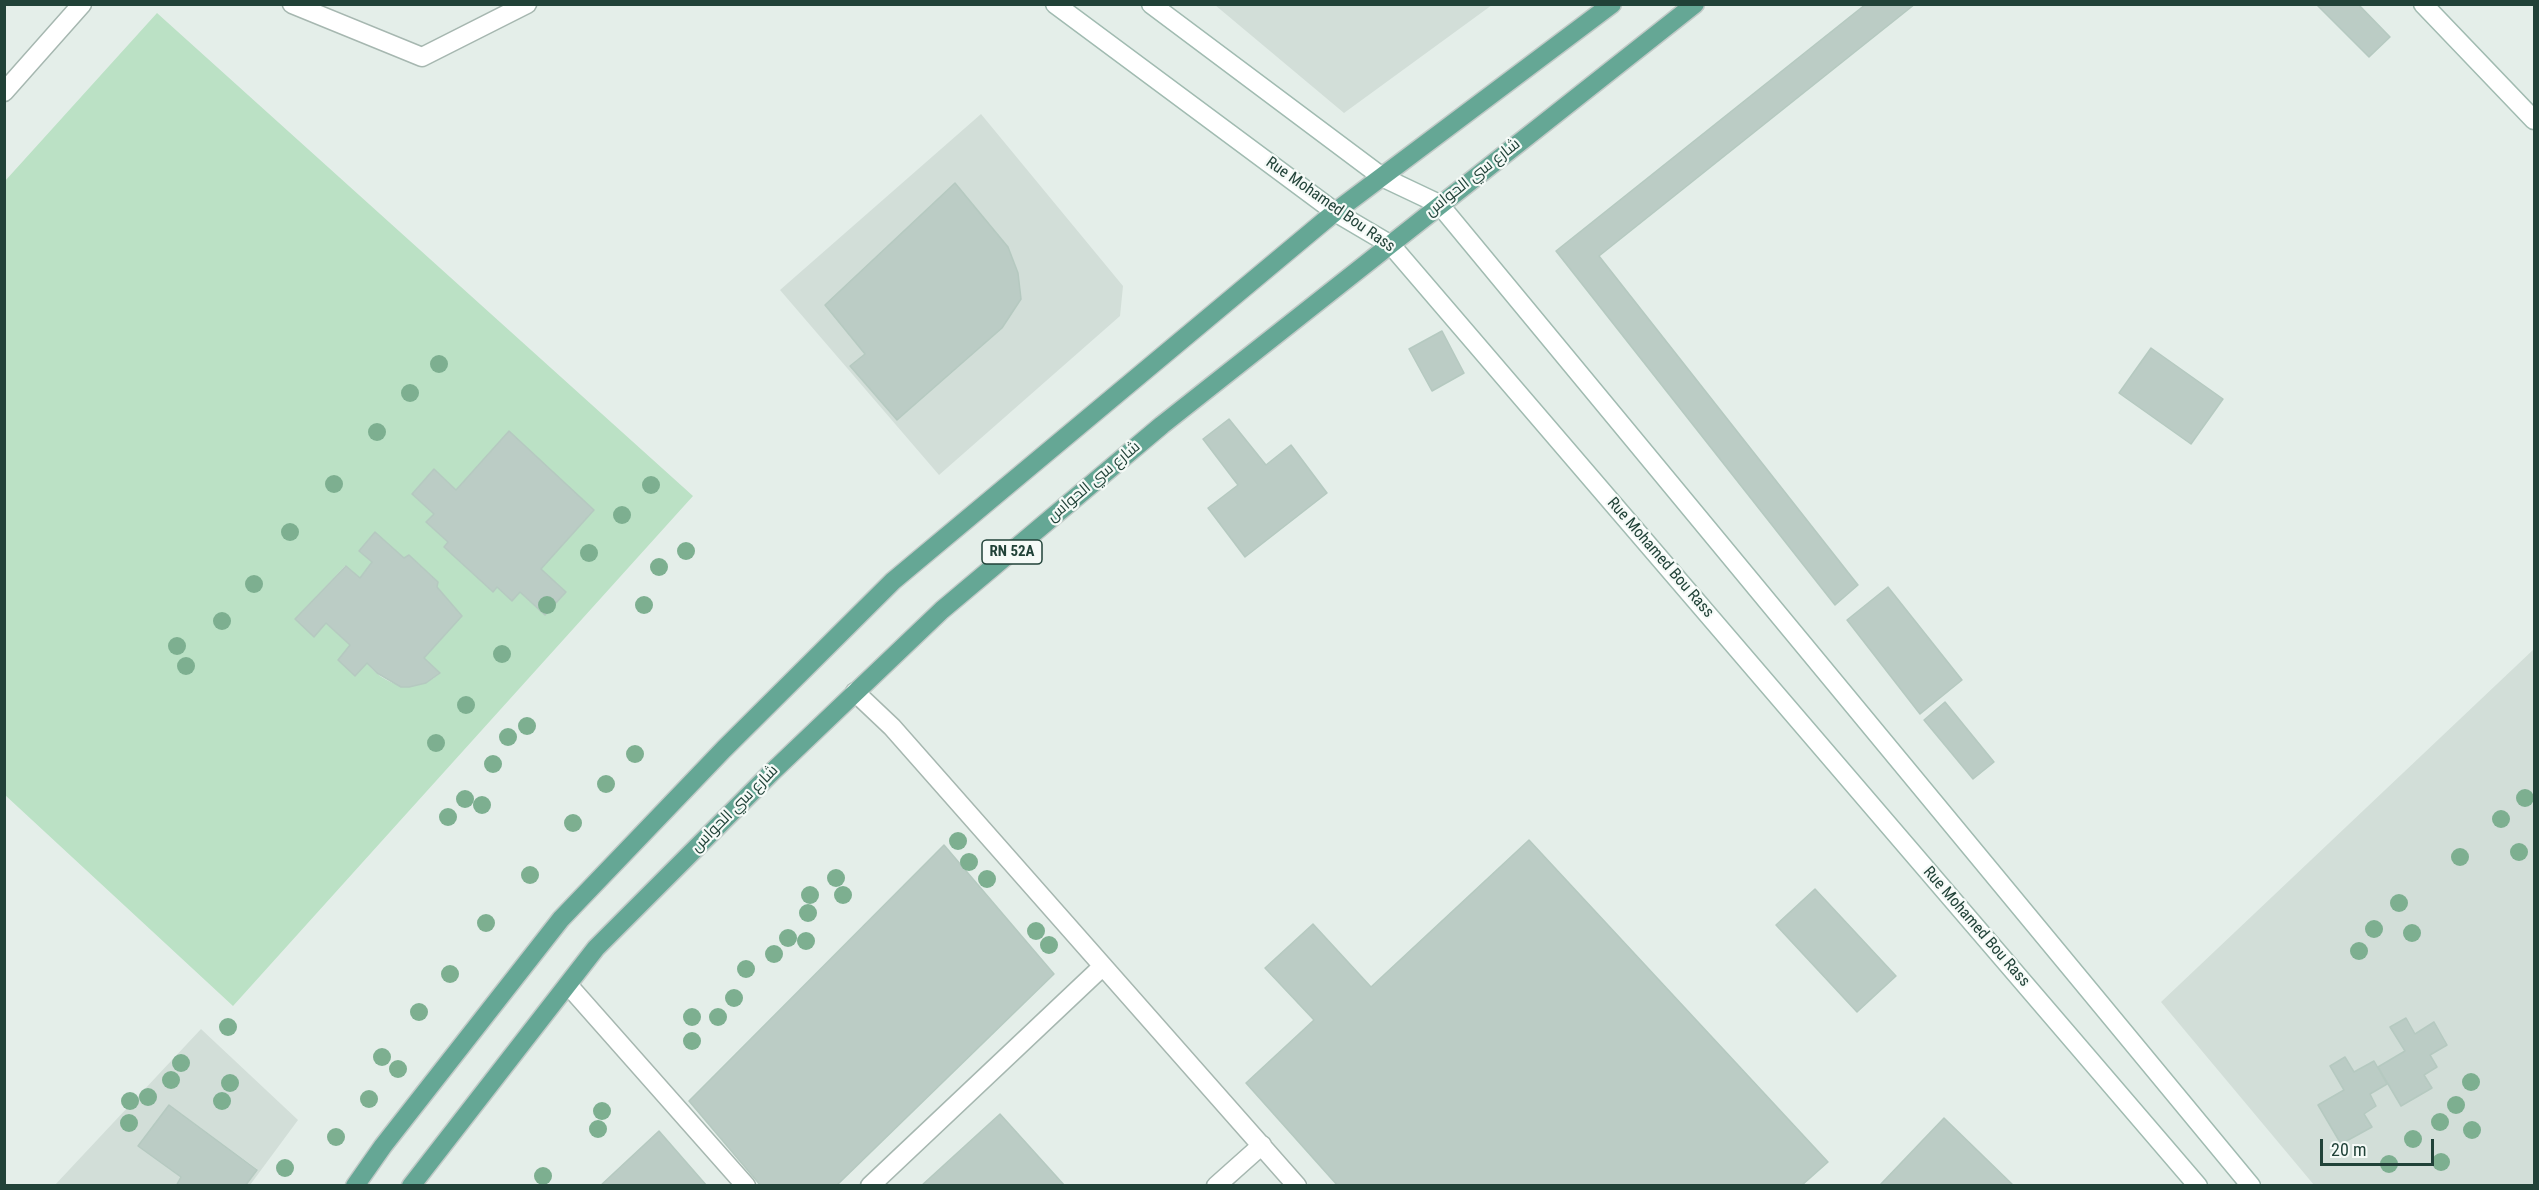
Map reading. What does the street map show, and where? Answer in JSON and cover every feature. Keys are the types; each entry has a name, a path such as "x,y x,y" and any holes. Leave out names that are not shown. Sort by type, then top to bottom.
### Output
{"main road":[{"name":"شارع سي الحواس","path":"411,1185 569,986 596,948 855,692 942,610 1162,425 1695,4"},
{"path":"355,1185 561,919 724,749 893,581 1335,212 1609,5"}],"street":[{"path":"4,92 82,4"},
{"path":"292,4 422,57 527,4"},
{"name":"Rue Mohamed Bou Rass","path":"1056,4 1335,212 1391,245 2198,1185"},
{"path":"1151,4 1382,177 1439,204 2251,1185"},
{"path":"2423,4 2535,120"},
{"path":"855,692 892,727 1297,1185"},
{"path":"870,1185 1102,967"},
{"path":"569,986 746,1185"},
{"path":"1216,1185 1262,1145"}],"shaded area":[{"path":"1215,5 1492,5 1344,113"},
{"path":"981,114 1123,286 1120,316 939,475 780,290","holes":["955,183 1008,247 1018,273 1021,299 1002,328 897,420 850,366 865,354 826,305"]},
{"path":"2534,649 2534,1185 2314,1185 2161,1002"},
{"path":"201,1029 298,1120 250,1185 245,1185 257,1169 169,1105 139,1146 181,1177 176,1185 54,1186"}],"green space":[{"path":"157,13 693,496 233,1006 5,795 5,181","holes":["509,432 594,510 541,569 566,592 545,615 520,592 512,601 497,587 493,592 444,547 448,542 426,522 434,514 412,494 434,469 456,490","375,533 404,558 409,555 438,582 437,587 462,616 424,658 440,673 422,684 412,686 392,683 367,663 355,675 350,645 326,623 295,619 345,566 360,578 372,562 359,551"]}],"building":[{"path":"1866,4 1915,4 1599,256 1858,585 1835,605 1556,251"},
{"path":"2316,4 2358,4 2390,37 2369,57"},
{"path":"955,183 1008,247 1018,273 1021,299 1002,328 897,420 850,366 865,354 825,305"},
{"path":"1442,331 1464,373 1432,391 1409,349"},
{"path":"2151,348 2223,399 2191,444 2119,393"},
{"path":"1229,419 1266,465 1291,445 1327,493 1245,557 1208,508 1238,485 1203,439"},
{"path":"509,431 594,510 541,569 566,592 545,615 520,592 512,601 497,587 493,592 444,547 448,542 426,522 434,514 412,494 434,469 456,490"},
{"path":"375,532 404,558 409,555 438,582 437,587 462,616 424,658 440,673 426,683 401,687 377,673 367,663 355,676 338,660 350,645 326,623 314,637 295,619 346,566 360,578 372,562 359,551"},
{"path":"1888,587 1962,680 1920,714 1847,620"},
{"path":"1945,702 1994,762 1973,779 1924,720"},
{"path":"1529,840 1828,1162 1801,1186 1338,1186 1246,1083 1314,1020 1265,968 1313,924 1371,987"},
{"path":"944,845 1054,974 836,1186 761,1186 689,1101"},
{"path":"1815,889 1896,976 1857,1012 1776,925"},
{"path":"2406,1018 2415,1034 2434,1022 2447,1045 2430,1055 2437,1067 2424,1075 2432,1088 2401,1106 2378,1067 2405,1051 2390,1027"},
{"path":"2345,1057 2354,1072 2374,1061 2387,1084 2370,1094 2376,1106 2364,1114 2372,1127 2341,1144 2318,1105 2344,1090 2330,1066"},
{"path":"169,1105 257,1170 245,1186 176,1186 181,1177 138,1146"},
{"path":"1000,1114 1065,1186 921,1186"},
{"path":"1944,1118 2014,1186 1879,1186"},
{"path":"659,1131 707,1186 600,1186"}]}
